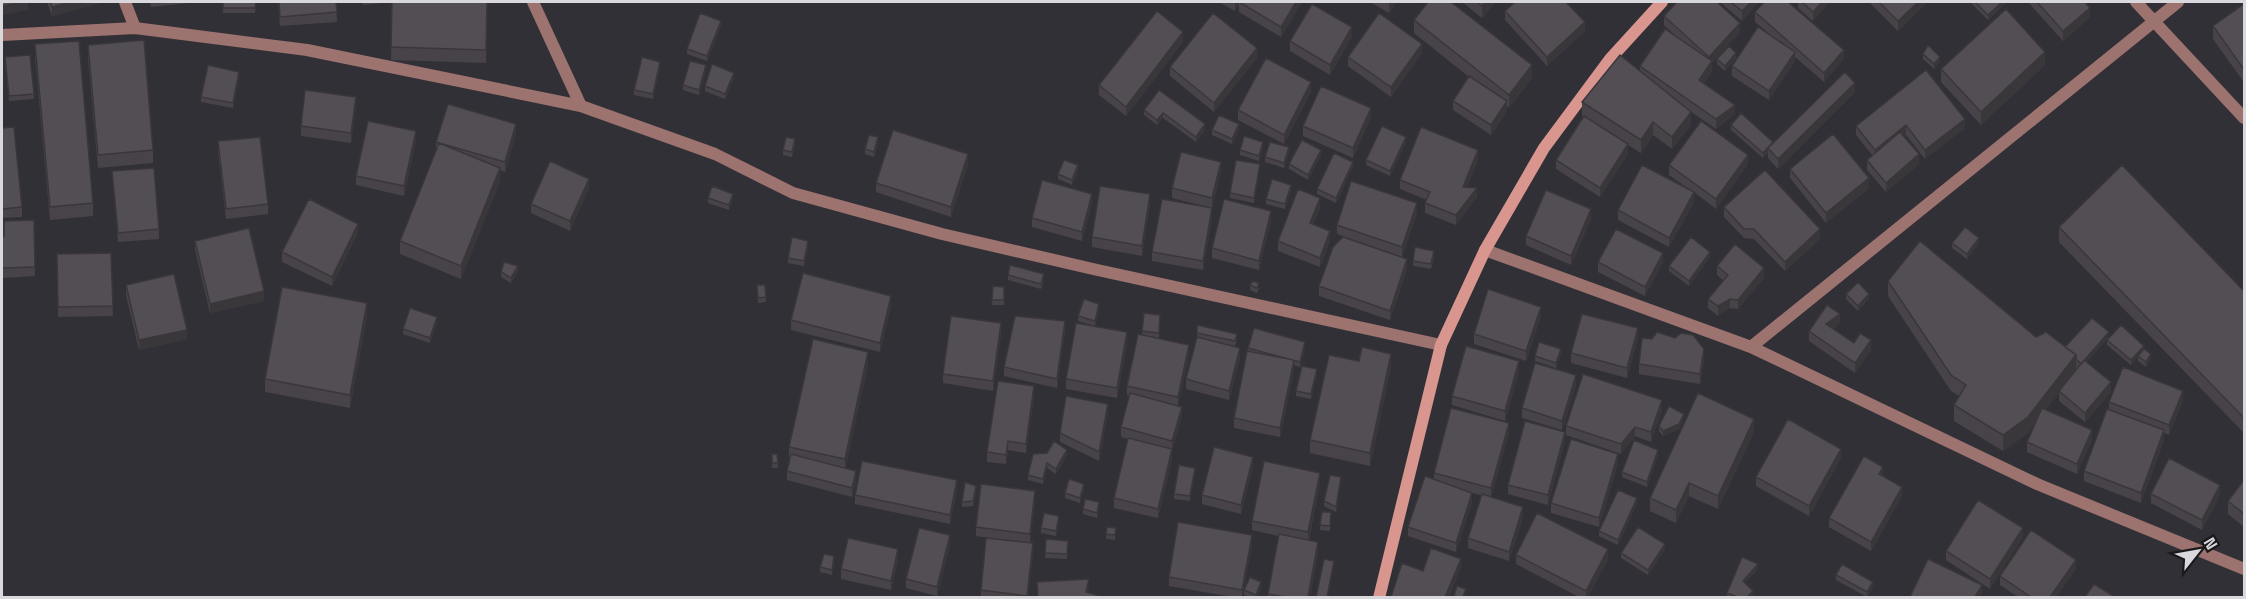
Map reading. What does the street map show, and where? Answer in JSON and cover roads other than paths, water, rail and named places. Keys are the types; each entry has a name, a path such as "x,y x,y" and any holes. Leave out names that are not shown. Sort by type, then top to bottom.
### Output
{"street":[{"path":"125,2 135,28"},
{"path":"533,2 581,106"},
{"path":"1379,597 1442,345 1485,250 1544,148 1610,59 1662,2"},
{"path":"2136,2 2244,118"},
{"path":"1751,347 2152,20 2178,2"},
{"path":"2,35 135,28 307,50 581,106 715,154 793,193 942,234 1442,345"},
{"path":"1485,250 1751,347 2037,484 2244,569"}]}
